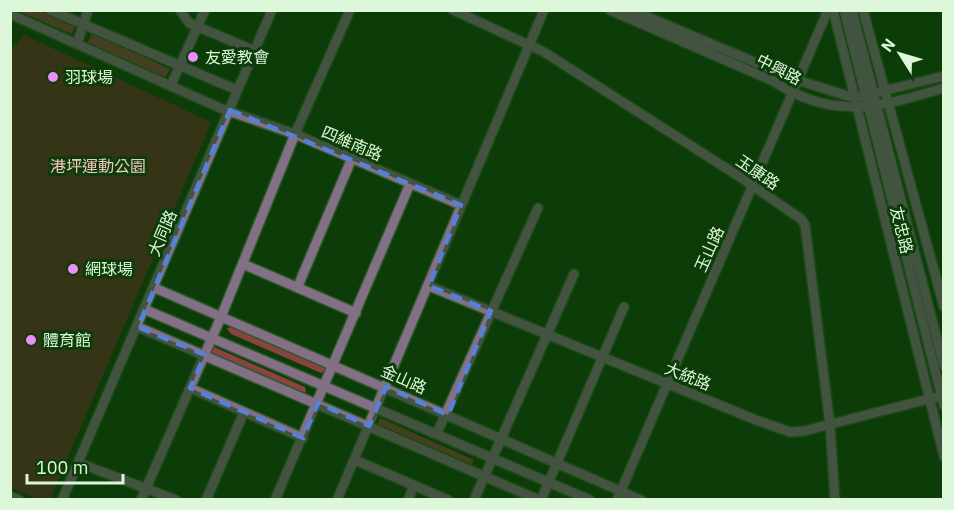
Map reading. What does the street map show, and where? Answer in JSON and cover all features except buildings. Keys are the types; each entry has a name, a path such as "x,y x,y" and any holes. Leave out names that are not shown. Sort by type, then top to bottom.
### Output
{"street":[{"path":"50,10 237,90"},
{"path":"77,44 81,25 88,10"},
{"path":"180,10 189,23 255,51"},
{"path":"171,85 205,10"},
{"name":"大同路","path":"62,500 146,310 272,10"},
{"path":"141,500 145,486 205,355 295,134 350,10"},
{"name":"玉康路","path":"453,10 530,44 753,185 801,219 805,225 830,425 836,500"},
{"path":"337,500 544,10"},
{"name":"中興路","path":"610,10 773,81 791,93 832,107 856,108 890,104 944,88"},
{"name":"中興路","path":"632,10 797,80 854,98 944,76"},
{"name":"玉山路","path":"619,495 828,10"},
{"name":"友忠路","path":"833,10 944,457"},
{"name":"友忠路","path":"844,10 869,95 944,406"},
{"name":"友忠路","path":"852,10 869,95"},
{"name":"友忠路","path":"863,10 944,307"},
{"name":"四維南路","path":"10,14 220,108 295,134 461,205"},
{"name":"友忠路","path":"872,107 944,366"},
{"path":"298,286 352,158"},
{"path":"274,500 335,364 410,184"},
{"path":"437,434 448,414 491,311 538,208"},
{"path":"243,264 356,313"},
{"path":"474,500 574,274"},
{"name":"大統路","path":"429,286 784,430 804,431 942,395"},
{"name":"金山路","path":"155,288 502,438 558,463 619,495 641,500"},
{"path":"138,327 540,500 624,307"},
{"path":"146,310 590,500"},
{"path":"190,388 303,438"},
{"path":"206,500 244,412"},
{"path":"355,460 448,500"},
{"path":"80,463 145,486 176,500"},
{"path":"408,500 414,485"},
{"path":"10,496 19,500"}],"highlighted area":[{"path":"230,110 461,205 429,286 491,311 448,415 386,387 369,426 318,403 303,438 190,388 205,355 138,327"}],"green space":[{"name":"港坪運動公園","path":"24,35 209,121 210,125 50,499 38,499 11,488 10,51"}],"shaded area":[{"path":"18,11 40,11 75,26 72,34"},
{"path":"92,33 170,69 165,78 87,43"},
{"path":"232,325 327,367 326,371 321,373 231,334 227,329"},
{"path":"214,347 305,387 304,395 209,353"},
{"path":"380,418 474,460 471,467 377,426"}],"place":[{"name":"友愛教會","path":"193,57"},
{"name":"羽球場","path":"53,77"},
{"name":"網球場","path":"73,269"},
{"name":"體育館","path":"31,340"}]}
